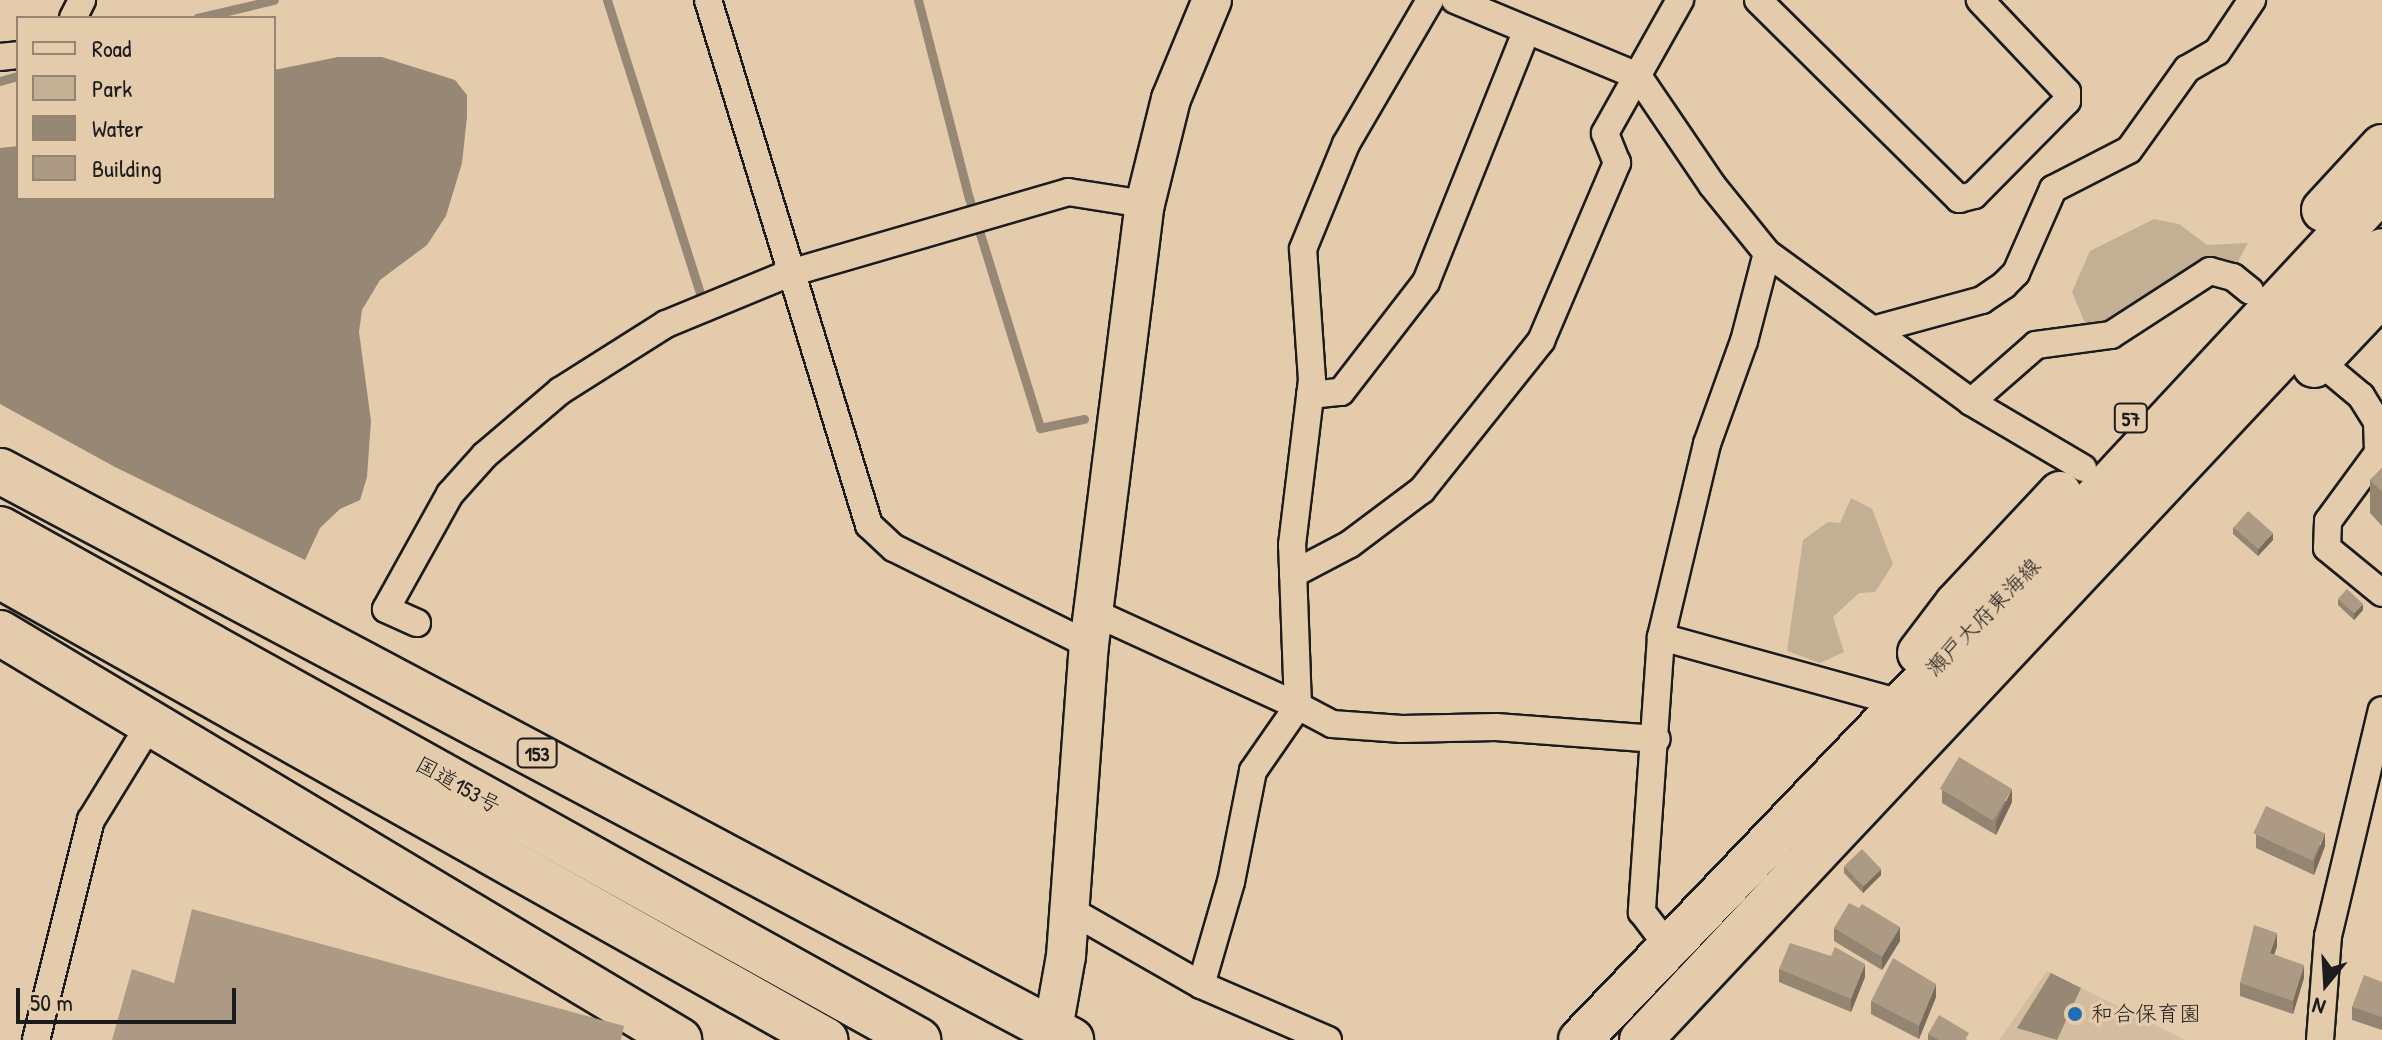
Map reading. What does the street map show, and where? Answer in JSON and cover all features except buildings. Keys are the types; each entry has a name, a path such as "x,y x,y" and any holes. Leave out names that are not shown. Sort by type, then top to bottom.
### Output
{"highway":[{"name":"153","path":"0,471 1059,1036"},
{"name":"国道153号","path":"0,529 918,1040"},
{"name":"国道153号","path":"0,576 825,1040"},
{"path":"0,633 679,1040"}],"main road":[{"name":"57","path":"1900,703 1912,662 1956,604 2382,146"},
{"name":"瀬戸大府東海線","path":"1641,1040 1906,755 1998,632 2382,190"},
{"name":"瀬戸大府東海線","path":"1580,1040 1670,949 1900,703 1998,632 2382,250"},
{"name":"57","path":"1906,755 1993,704 2382,294"}],"street":[{"path":"708,0 790,273 875,532 894,548 1092,629 1298,706 1332,724 1402,729 1496,727 1657,739"},
{"path":"1059,1036 1092,629 1145,204 1171,99 1212,0"},
{"path":"1201,985 1231,882 1253,771 1298,706 1293,574 1310,395 1303,249 1346,144 1430,0"},
{"path":"1455,0 1634,75 1767,253 1876,329 1971,402 2083,468"},
{"path":"1293,574 1350,544 1422,490 1541,341 1617,163 1605,133 1634,75 1680,0"},
{"path":"1758,0 1959,199 1974,195 2067,101 2067,92 1980,0"},
{"path":"1876,329 1982,300 2004,285 2016,273 2053,189 2129,150 2187,69 2217,52 2252,0"},
{"path":"1310,395 1341,392 1426,282 1527,30"},
{"path":"417,623 386,609 450,494 485,455 560,391 666,324 790,273 1068,192 1145,204"},
{"path":"1670,949 1642,912 1657,739 1661,637 1707,444 1744,341 1767,253"},
{"path":"1971,402 2036,345 2111,335 2210,271 2233,277 2250,291"},
{"path":"2319,361 2361,396 2377,422 2378,453 2328,521 2327,548 2382,593"},
{"path":"1661,637 1900,703"},
{"path":"2320,1040 2328,936 2382,710"},
{"path":"36,1040 91,820 150,724"},
{"path":"1070,910 1201,985 1328,1040"}],"shaded area":[{"name":"和合保育園","path":"2047,971 2185,1040 1999,1040"}],"green space":[{"path":"2154,219 2179,224 2207,245 2248,243 2237,263 2226,259 2110,330 2088,330 2072,292 2090,251"},
{"path":"1851,498 1872,509 1893,564 1875,592 1859,593 1833,617 1844,652 1820,663 1787,651 1803,540 1828,522 1840,523"}],"water":[{"path":"338,57 382,57 455,80 467,95 462,163 446,216 427,245 380,280 362,310 359,332 371,421 367,477 360,500 340,509 320,528 305,560 115,467 0,404 0,148 16,146 16,200 276,200 276,70"},
{"path":"2051,973 2081,988 2057,1040 2017,1028"}],"waterway":[{"path":"206,16 274,0"},
{"path":"607,0 700,294"},
{"path":"918,0 969,198 1040,428 1084,419"},
{"path":"0,81 16,77"}],"place":[{"name":"和合保育園","path":"2075,1014"}]}
